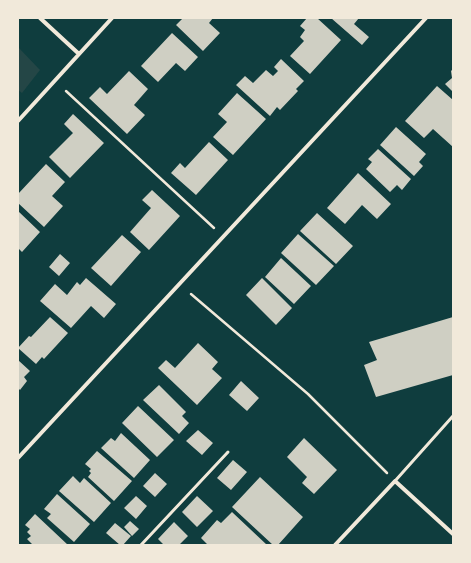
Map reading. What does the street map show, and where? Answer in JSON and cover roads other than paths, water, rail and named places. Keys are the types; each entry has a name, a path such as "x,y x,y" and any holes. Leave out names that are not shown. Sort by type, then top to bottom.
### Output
{"street":[{"path":"40,18 79,54"},
{"path":"18,121 112,18"},
{"path":"18,458 426,18"},
{"path":"335,545 395,480 453,534"}],"lane":[{"path":"395,480 453,416"},
{"path":"141,545 228,452"}]}
